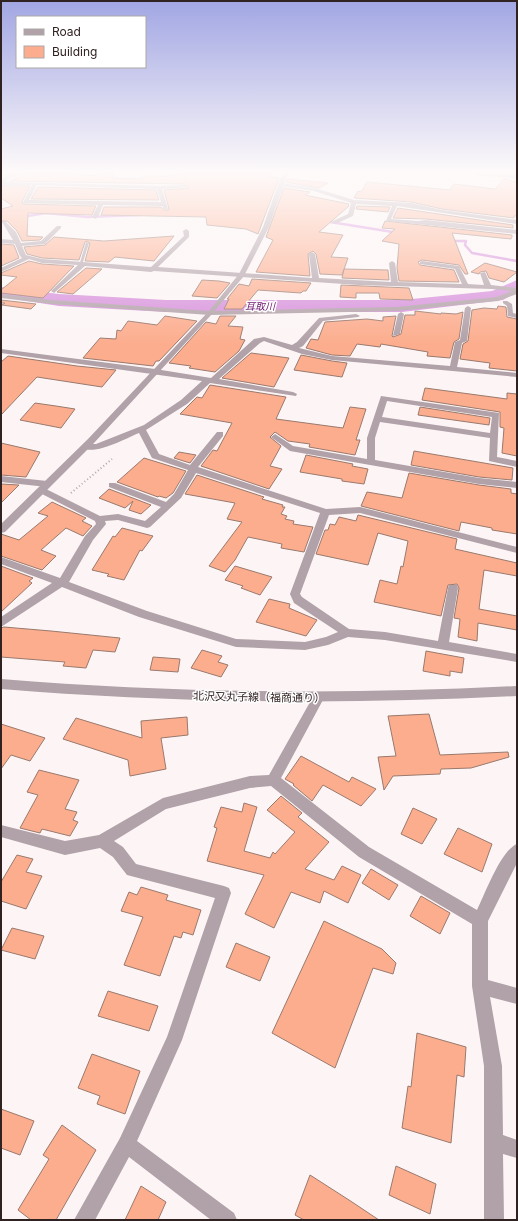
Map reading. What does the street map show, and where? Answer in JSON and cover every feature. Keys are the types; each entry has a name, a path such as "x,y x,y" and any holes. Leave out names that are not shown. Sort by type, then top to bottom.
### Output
{"street":[{"path":"11,230 23,256 26,258"},
{"path":"1,241 17,244 43,244 56,230"},
{"path":"1,530 86,447 219,303 242,275 265,230"},
{"path":"499,230 517,232"},
{"path":"151,270 187,236 186,231"},
{"path":"312,254 316,280"},
{"path":"1,270 26,258 81,265 151,270 395,284 490,287 517,291"},
{"path":"6,260 17,261"},
{"path":"392,263 395,284"},
{"path":"422,263 457,266 466,286"},
{"path":"54,291 81,265"},
{"path":"483,273 490,287"},
{"path":"1,296 51,302 211,312 396,309 498,299 517,291"},
{"path":"292,348 300,344 321,319 468,308 505,302 517,297"},
{"path":"505,302 510,306 510,315 517,316"},
{"path":"453,368 459,342 463,341 468,308"},
{"path":"396,334 401,314"},
{"path":"86,447 97,447 147,427 184,402 257,340 264,339 332,358 517,375"},
{"path":"1,359 4,352 155,372 293,394"},
{"path":"371,462 371,438 384,398 496,415 492,459 517,464"},
{"path":"377,419 494,436"},
{"path":"141,429 155,456 325,512 360,510 517,550"},
{"path":"1,479 44,487 62,501 99,519 118,517 147,525 178,496 190,476 195,463 220,434"},
{"path":"275,437 290,448 479,481 517,485"},
{"path":"112,485 168,506"},
{"path":"325,512 295,594 298,600 347,633"},
{"path":"1,623 65,580 86,543 101,524 99,519"},
{"path":"1,560 144,614 236,643 305,646 328,641 347,633 385,636 517,658"},
{"path":"443,645 453,588"},
{"name":"北沢又丸子線（福商通り）","path":"1,684 194,696 318,698 430,696 517,691"},
{"path":"273,780 318,698"},
{"path":"1,831 65,848 102,841 163,804 250,782 273,780 364,852 480,920"},
{"path":"84,1220 126,1144 174,1040 224,893 132,870 118,852 102,841"},
{"path":"494,1220 492,1066 480,986 480,920 507,865 517,851"},
{"path":"480,986 517,996"},
{"path":"494,1142 517,1149"},
{"path":"126,1144 227,1220"}],"lane":[{"path":"81,265 86,243"}],"path":[{"path":"62,501 112,458"}],"building":[{"path":"16,230 27,230 27,236 43,237 40,240 22,241"},
{"path":"248,230 260,230 258,234"},
{"path":"269,230 321,230 319,232 343,235 331,257 348,258 342,275 320,274 316,254 313,251 308,254 310,276 256,272 273,240 266,237"},
{"path":"394,230 466,230 512,235 511,239 452,233 468,274 465,274 459,265 422,260 418,262 420,265 454,270 459,282 399,281 397,268 399,244 382,241"},
{"path":"174,236 154,261 115,257 109,262 85,261 90,243 86,241 79,260 42,258 27,254 24,247 45,245 54,237 104,241"},
{"path":"1,244 14,245 19,258 1,266"},
{"path":"29,261 42,264 74,266 43,298 1,293 1,290 17,277 1,275 1,273"},
{"path":"485,263 517,272 504,282 489,278 486,271 480,272 479,274 471,272"},
{"path":"86,268 102,269 73,294 57,292"},
{"path":"344,269 388,270 389,280 342,278"},
{"path":"252,279 311,283 306,291 301,293 258,290 242,309 224,309 229,299 227,299 239,284 249,286"},
{"path":"202,280 230,283 217,298 192,296"},
{"path":"341,285 409,288 413,300 380,299 379,293 356,293 356,298 340,297"},
{"path":"1,300 36,304 31,309 2,305 5,303 1,303"},
{"path":"498,306 506,307 507,317 517,319 517,371 489,368 490,363 460,359 463,344 468,341 472,310 484,308 497,309"},
{"path":"415,311 441,314 456,314 463,312 459,339 454,342 450,358 427,356 428,352 381,344 380,347 357,344 350,356 332,355 306,348 311,339 318,340 325,322 367,319 383,321 383,317 396,316 393,337 401,334 405,315 415,315"},
{"path":"165,316 197,321 159,361 156,361 153,366 83,358 100,338 116,339 117,330 121,331 128,321 157,325"},
{"path":"220,316 236,316 228,326 243,327 240,339 245,340 239,351 215,372 189,368 191,366 169,363 206,322 216,324"},
{"path":"251,353 289,358 274,387 222,378"},
{"path":"301,355 347,363 342,377 294,370"},
{"path":"8,356 116,370 102,387 37,377 1,415 1,362"},
{"path":"210,385 286,397 276,419 343,428 350,407 366,409 356,440 360,440 355,455 309,447 310,444 288,441 275,432 270,437 281,446 270,466 282,469 269,489 201,466 213,450 217,451 232,423 180,414 197,397 202,398"},
{"path":"425,388 507,399 507,393 517,394 517,456 502,453 504,428 500,427 500,412 422,400"},
{"path":"35,403 75,409 61,428 20,420"},
{"path":"420,407 490,418 489,425 418,415"},
{"path":"1,443 40,452 26,477 1,475"},
{"path":"414,451 513,468 512,480 479,477 411,465"},
{"path":"179,452 196,455 190,463 174,458"},
{"path":"306,455 353,464 352,466 368,469 364,484 300,472"},
{"path":"144,458 186,471 173,493 166,498 158,497 117,482"},
{"path":"409,473 511,489 511,493 517,494 517,534 492,530 492,528 461,522 459,531 361,506 367,492 402,498"},
{"path":"197,475 264,497 262,499 283,505 282,507 285,507 281,514 287,516 285,519 294,521 293,524 313,527 304,552 281,548 282,544 248,537 235,560 225,572 209,566 242,522 227,519 235,503 185,494"},
{"path":"1,484 19,485 1,503"},
{"path":"109,489 151,505 141,514 129,510 133,501 125,508 99,498"},
{"path":"52,502 86,518 82,521 92,526 83,536 66,528 41,550 56,556 42,570 1,556 1,534 19,540 48,516 38,513"},
{"path":"358,515 457,539 455,549 517,563 517,576 484,570 479,609 517,616 517,630 478,623 477,641 458,637 460,619 454,618 459,588 457,584 448,585 441,616 374,602 380,580 397,584 401,566 403,567 408,541 378,533 368,565 316,554 325,530 328,530 330,524 335,525 339,517 356,521"},
{"path":"122,528 153,536 142,551 140,550 124,580 107,576 109,574 92,570 113,536 115,537"},
{"path":"1,566 33,578 29,581 32,583 1,612"},
{"path":"235,566 272,577 260,595 241,588 243,586 225,580"},
{"path":"269,599 290,604 289,608 317,620 306,636 256,622"},
{"path":"4,627 120,638 115,652 93,650 86,668 63,666 65,662 1,657 1,628"},
{"path":"202,650 222,656 218,662 228,665 221,677 191,668"},
{"path":"426,651 464,658 462,673 450,671 450,676 423,671"},
{"path":"153,657 180,659 178,672 150,670"},
{"path":"429,714 440,755 508,752 509,757 471,768 441,769 440,774 393,776 384,790 378,757 396,756 388,716"},
{"path":"187,717 188,735 161,738 166,769 130,776 128,760 63,739 76,718 142,738 141,721"},
{"path":"1,724 45,738 30,761 11,755 1,769"},
{"path":"301,756 349,782 352,777 376,789 361,806 323,785 312,801 293,785 294,784 285,779"},
{"path":"39,770 79,780 65,809 77,812 73,820 78,822 70,836 42,829 40,833 20,828 38,795 27,792"},
{"path":"281,796 302,813 298,817 329,842 305,869 334,880 342,866 361,875 348,903 324,891 320,903 291,892 274,928 245,914 264,875 207,861 217,828 214,827 221,807 242,812 244,803 257,807 244,851 270,858 273,852 275,854 295,832 267,810"},
{"path":"413,808 437,819 422,844 401,834"},
{"path":"458,828 492,844 482,872 444,854"},
{"path":"17,855 33,859 26,872 42,876 26,909 1,901 1,882"},
{"path":"371,869 398,885 389,900 362,883"},
{"path":"141,887 168,895 166,900 201,910 193,935 183,932 181,938 174,936 160,976 124,965 143,917 121,911 129,892 137,895"},
{"path":"421,896 450,913 440,934 410,916"},
{"path":"324,921 382,949 396,963 393,974 373,968 335,1068 272,1033"},
{"path":"12,928 44,936 35,959 1,950"},
{"path":"236,943 270,957 260,981 226,967"},
{"path":"108,991 158,1006 149,1031 98,1016"},
{"path":"417,1033 466,1047 464,1077 457,1075 451,1143 402,1128 408,1086 411,1087"},
{"path":"92,1054 140,1071 125,1114 97,1104 100,1096 78,1088"},
{"path":"1,1109 34,1121 20,1155 1,1148"},
{"path":"62,1125 96,1150 56,1220 31,1220 18,1210 49,1159 43,1155"},
{"path":"396,1166 436,1184 430,1214 389,1195"},
{"path":"310,1175 379,1220 304,1220 295,1215"},
{"path":"141,1186 166,1202 158,1220 125,1220"}],"waterway":[{"path":"380,230 399,233"},
{"path":"448,241 466,241 465,245 472,253 517,261"},
{"name":"耳取川","path":"1,292 59,300 166,306 402,306 496,296 517,285"}]}
